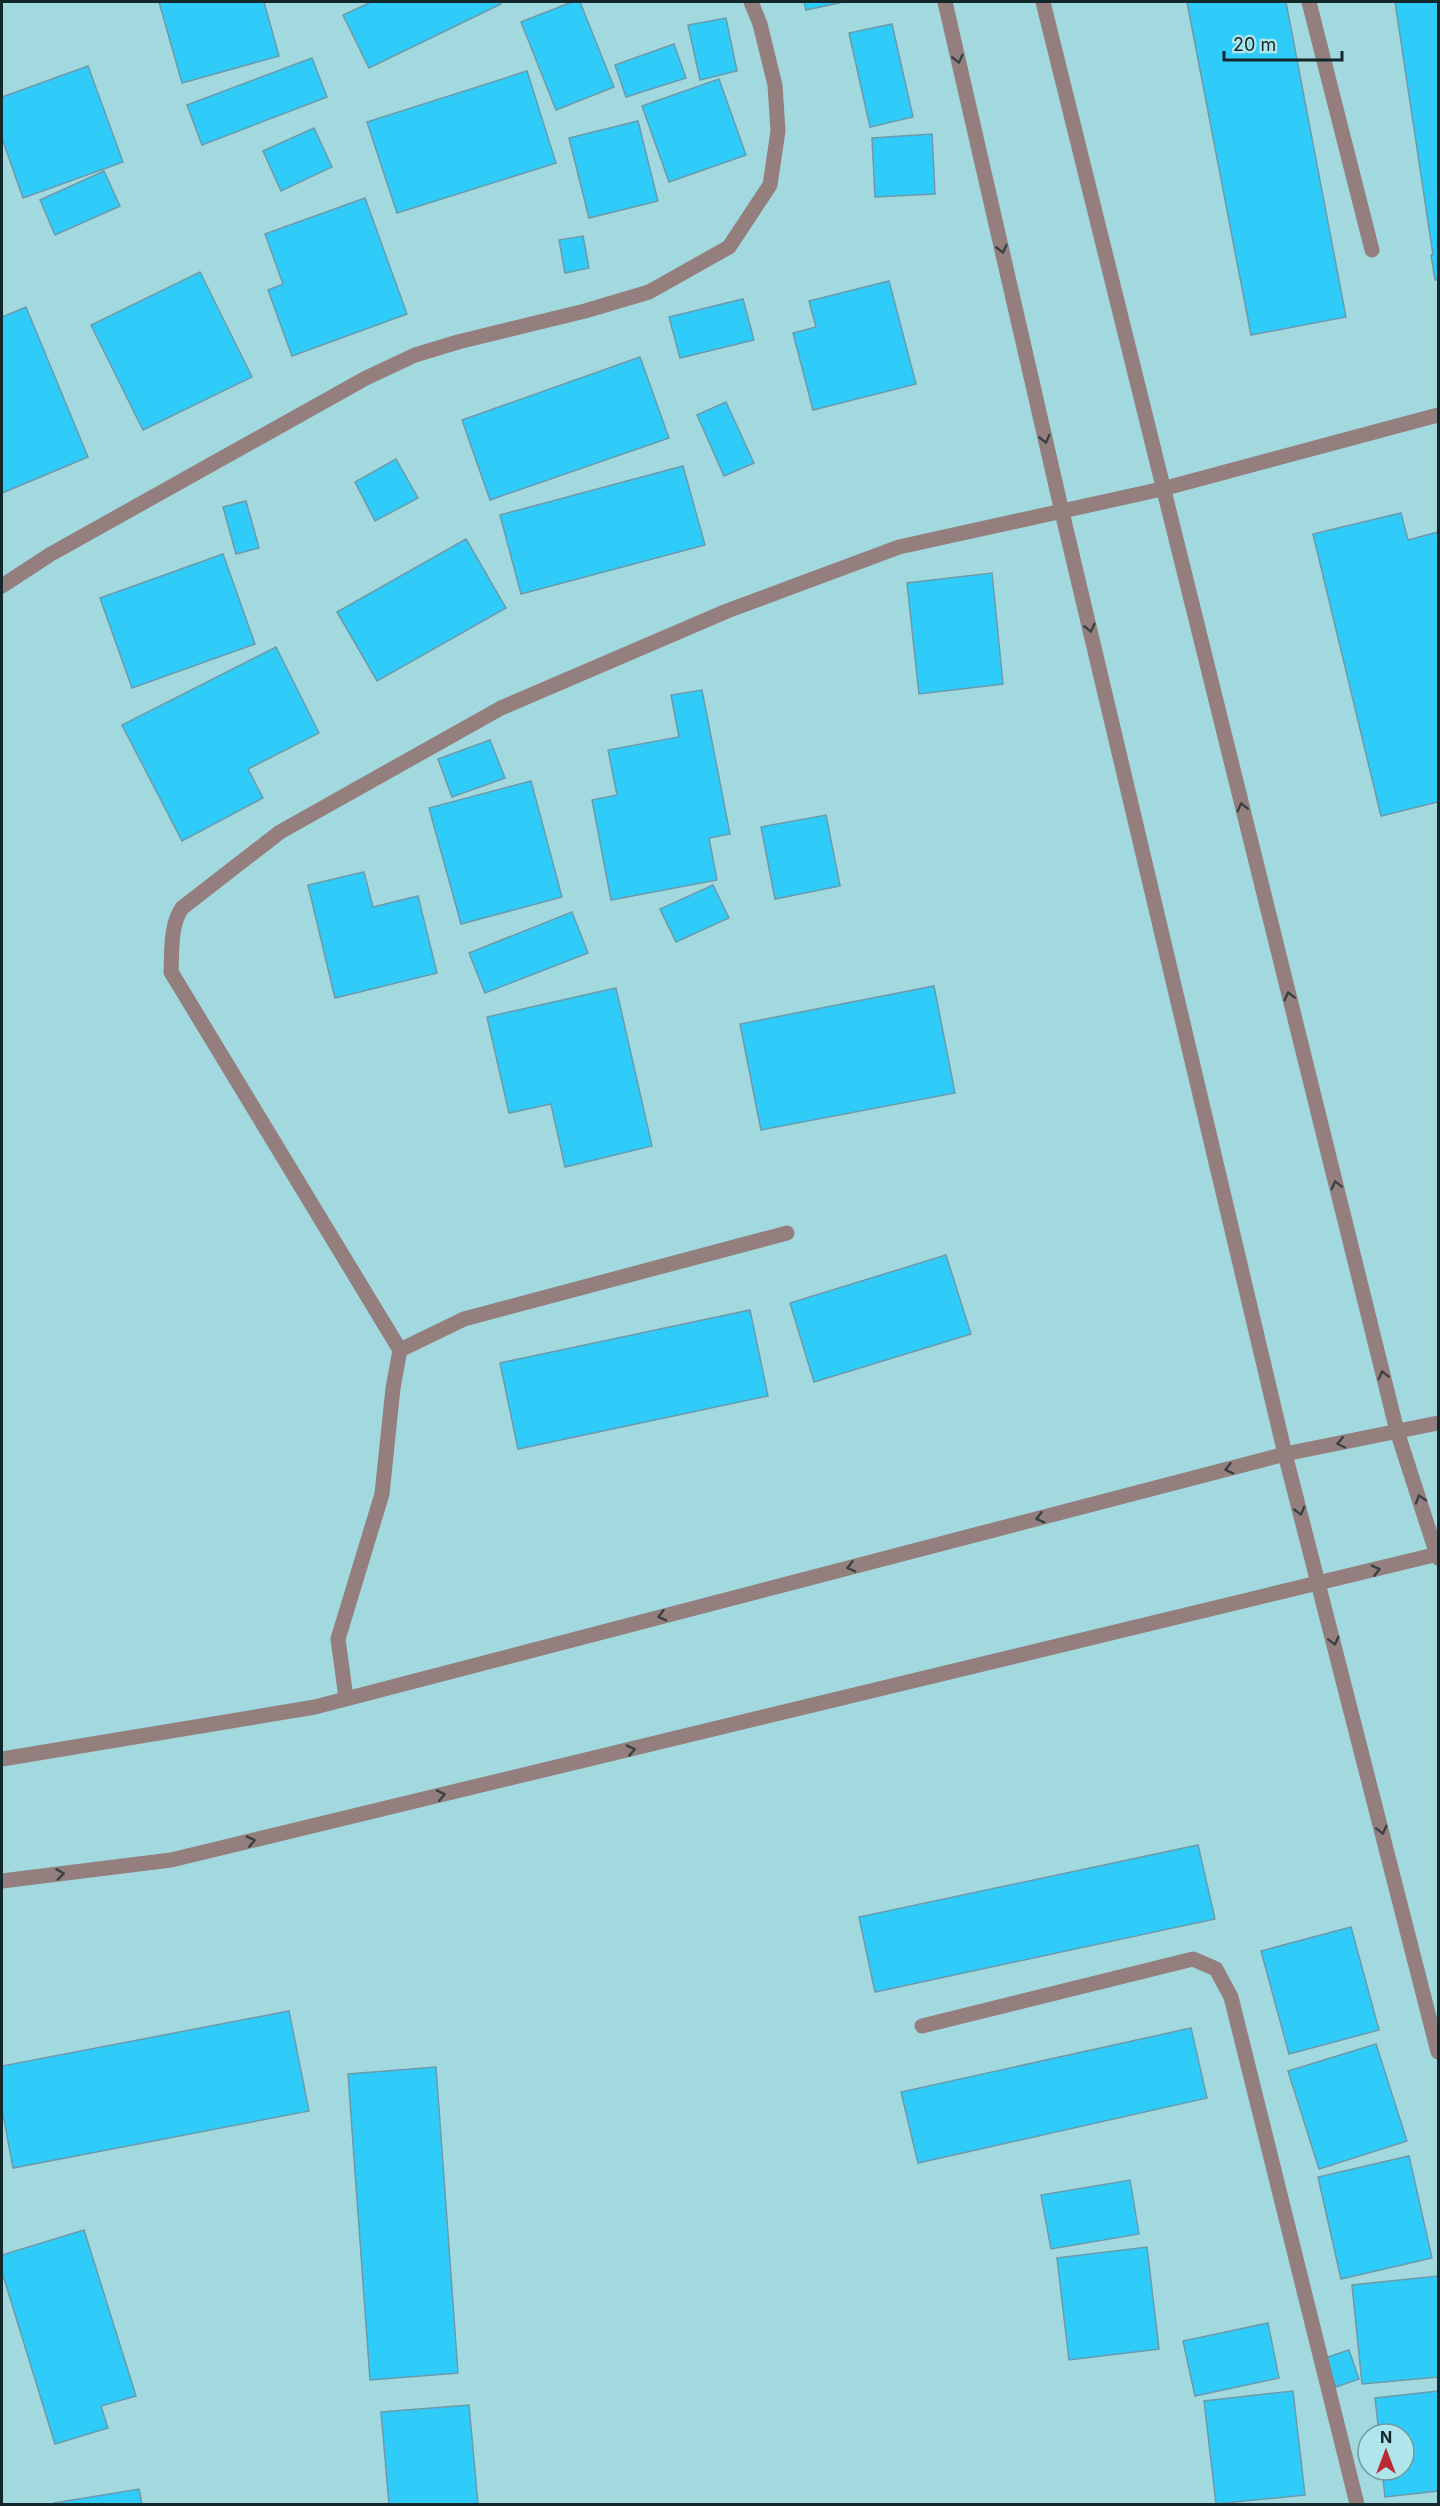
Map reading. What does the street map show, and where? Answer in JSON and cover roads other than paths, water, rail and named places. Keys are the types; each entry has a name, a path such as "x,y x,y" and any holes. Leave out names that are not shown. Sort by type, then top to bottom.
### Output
{"street":[{"path":"2,586 51,554 366,378 415,355 649,292 729,247 770,185 778,131 775,85 760,24 751,2"},
{"path":"945,2 1062,512 1285,1454 1438,2052"},
{"path":"2,1881 171,1860 1438,1556 1398,1431 1162,489 1043,2"},
{"path":"1309,2 1372,250"},
{"path":"346,1698 338,1640 382,1494 393,1388 400,1350 171,972 172,939 178,913 182,908 280,832 501,708 727,611 899,547 1162,489 1438,415"},
{"path":"400,1350 464,1318 787,1233"},
{"path":"2,1759 315,1707 1285,1454 1438,1423"},
{"path":"922,2026 1193,1959 1216,1969 1232,1997 1357,2505"}]}
